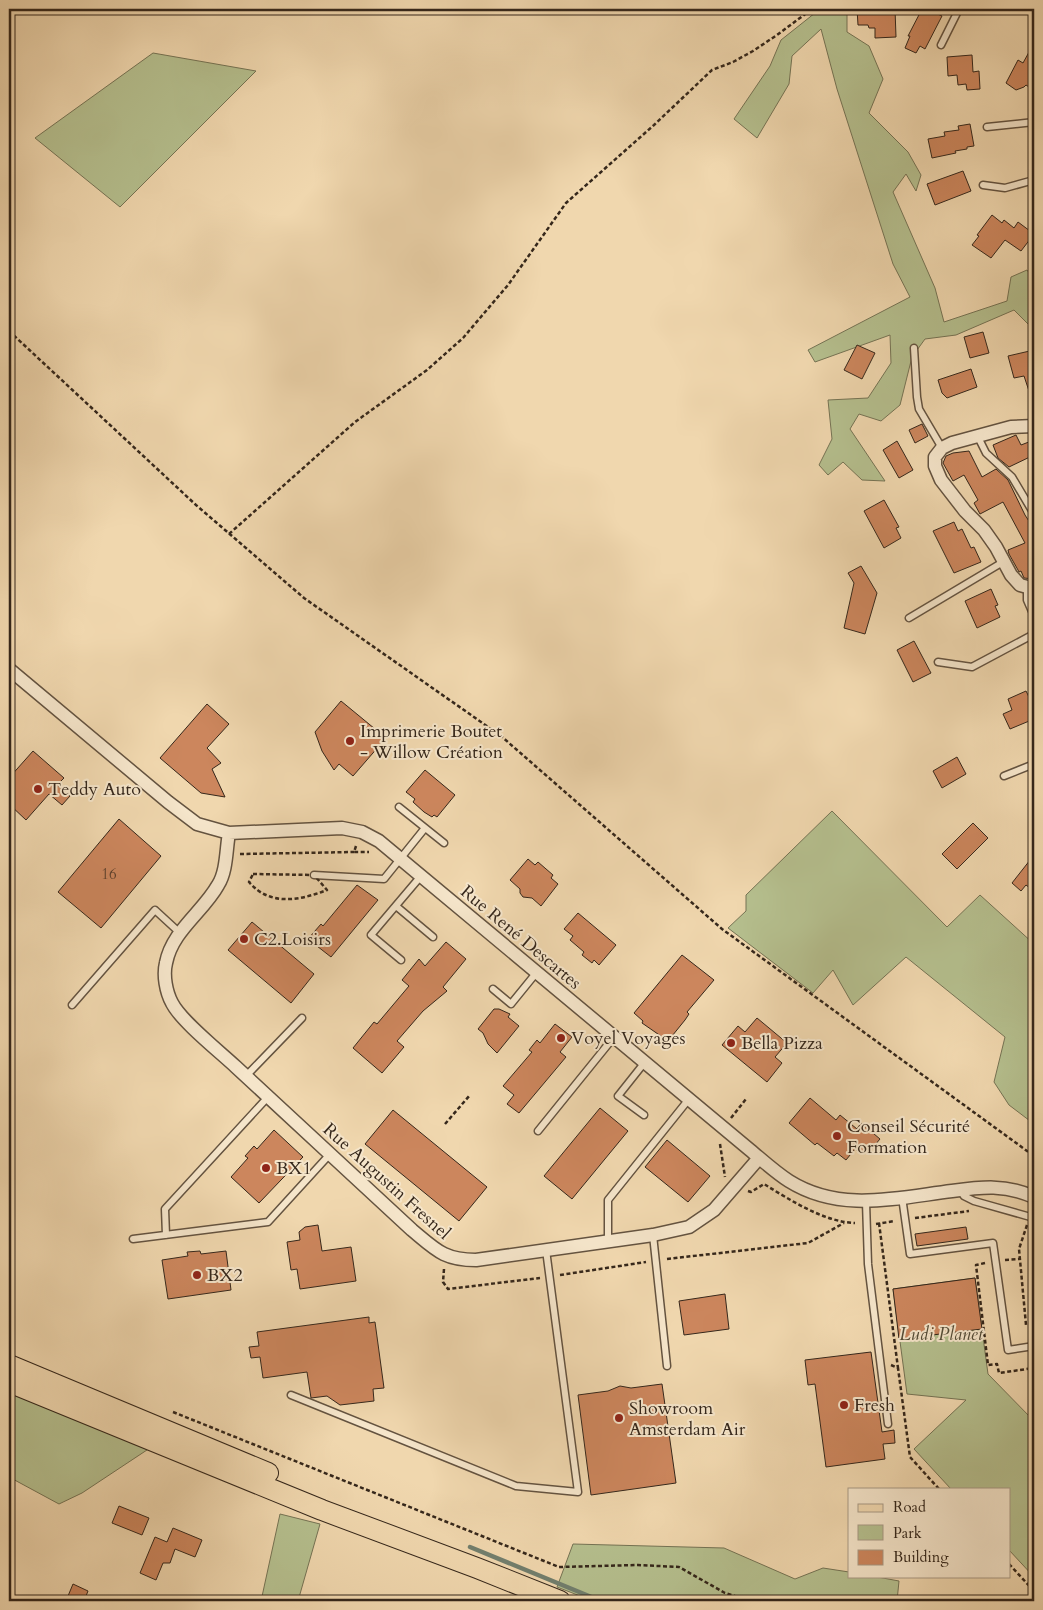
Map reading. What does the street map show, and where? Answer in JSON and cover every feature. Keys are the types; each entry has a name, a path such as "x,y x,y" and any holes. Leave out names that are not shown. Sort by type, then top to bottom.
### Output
{"main road":[{"path":"9,1364 411,1534 477,1568"},
{"path":"9,1382 322,1510 560,1601"}],"street":[{"path":"1031,587 1020,585 1011,575 996,546 941,480 935,466 935,457 942,448 952,443 1011,427 1034,426"},
{"name":"Rue René Descartes","path":"9,669 184,815 198,824 229,833 342,828 362,832 379,841 759,1158"},
{"name":"Rue Augustin Fresnel","path":"229,833 220,883 180,933 170,949 165,964 165,976 172,1004 187,1022 412,1230 444,1256 458,1260 476,1260 653,1235 689,1227 714,1210 759,1158"},
{"path":"759,1158 789,1181 815,1194 837,1200 866,1202 994,1186 1018,1190 1034,1196"}],"lane":[{"path":"941,45 959,9"},
{"path":"987,128 1034,122"},
{"path":"983,185 1005,188 1034,180"},
{"path":"914,348 916,397 919,408 942,448"},
{"path":"978,437 986,453 1012,477 1034,514"},
{"path":"909,618 1003,562"},
{"path":"1031,587 1027,600 1034,616"},
{"path":"938,662 972,667 1034,634"},
{"path":"1004,776 1034,764"},
{"path":"399,807 444,843"},
{"path":"314,876 384,879 425,828"},
{"path":"401,960 371,936 421,876"},
{"path":"396,906 432,937"},
{"path":"72,1005 155,910 180,933"},
{"path":"493,989 511,1004 537,972"},
{"path":"246,1076 302,1018"},
{"path":"538,1131 614,1036"},
{"path":"644,1115 618,1096 645,1062"},
{"path":"166,1235 165,1209 268,1097"},
{"path":"608,1241 608,1200 689,1098"},
{"path":"134,1239 268,1222 330,1154"},
{"path":"960,1190 964,1196 974,1201 1034,1218"},
{"path":"902,1197 910,1254 993,1243 1008,1350 1034,1346"},
{"path":"866,1202 868,1264 888,1424"},
{"path":"653,1235 666,1366"},
{"path":"291,1395 516,1486 578,1492 546,1250"}],"path":[{"path":"229,534 355,422 427,370 463,338 508,285 566,203 654,125 712,70 733,62 753,51 812,9"},
{"path":"9,331 196,505 304,598 501,736 722,928 1034,1156"},
{"path":"225,855 354,852"},
{"path":"253,874 314,876 327,890 306,898 293,900 270,896 254,888 249,882 253,874"},
{"path":"446,1124 470,1095"},
{"path":"444,1256 443,1282 448,1289 808,1242 844,1223"},
{"path":"879,1224 910,1457 938,1488"},
{"path":"1027,1224 1019,1249 1026,1325 1034,1325"},
{"path":"880,1358 898,1368"},
{"path":"171,1412 559,1567 680,1566 725,1593 752,1601"},
{"path":"1010,1565 1034,1590"}],"green space":[{"path":"820,9 847,9 847,32 869,46 883,79 869,113 908,152 921,175 916,191 906,174 893,192 935,288 944,322 1007,301 1011,277 1027,270 1034,280 1034,330 1014,310 956,335 925,339 912,357 900,405 881,421 859,414 850,429 885,481 862,480 843,462 828,475 819,465 832,439 828,400 868,398 891,363 890,335 815,362 808,350 910,297 893,264 837,89 821,29 792,56 789,84 757,138 734,119 770,66 781,40"},
{"path":"153,53 256,71 120,207 35,138"},
{"path":"832,811 947,927 980,895 1034,944 1034,1124 1009,1105 994,1082 1005,1037 906,957 853,1005 833,970 813,993 728,928 746,911 746,895"},
{"name":"Ludi Planet","path":"975,1278 988,1374 1032,1419 1034,1417 1034,1577 1010,1551 1010,1488 950,1488 914,1449 966,1400 907,1394 893,1289"},
{"path":"9,1386 153,1446 82,1493 59,1504 9,1477"},
{"path":"280,1514 320,1524 298,1601 261,1601"},
{"path":"573,1544 724,1548 795,1579 823,1568 848,1572 848,1578 883,1578 899,1581 897,1601 593,1601 557,1587"}],"building":[{"path":"857,9 895,9 896,37 875,38 875,28 869,28 868,25 858,25"},
{"path":"922,9 927,9 942,16 925,49 920,46 916,53 905,48 910,36 908,36"},
{"path":"1034,43 1034,78 1029,87 1026,85 1016,90 1006,83 1018,60 1023,63"},
{"path":"972,55 973,72 979,71 980,89 967,90 966,84 958,85 957,75 948,76 947,57"},
{"path":"970,124 974,146 955,151 956,153 932,158 928,139 945,136 944,132 959,130 958,126"},
{"path":"963,171 971,191 935,205 927,184"},
{"path":"992,215 1002,223 1004,220 1014,228 1018,222 1034,234 1021,251 1005,240 991,258 972,245"},
{"path":"983,332 989,353 970,358 964,337"},
{"path":"857,345 875,353 862,379 844,370"},
{"path":"1034,350 1034,400 1032,400 1024,376 1014,378 1008,356"},
{"path":"971,369 977,387 947,398 942,393 938,380"},
{"path":"922,424 928,436 915,443 909,430"},
{"path":"1016,435 1021,445 1034,440 1034,455 1009,467 998,458 993,445"},
{"path":"897,441 913,470 899,478 883,450"},
{"path":"969,451 982,477 996,469 1008,480 1034,529 1034,579 1024,578 1009,554 1008,550 1025,543 1003,502 980,514 974,503 978,500 964,475 953,481 943,463 946,456"},
{"path":"884,500 899,527 896,528 901,538 884,548 864,511"},
{"path":"954,522 958,531 962,529 971,548 974,547 981,562 954,573 933,531"},
{"path":"861,566 877,593 865,634 844,628 854,583 848,573"},
{"path":"991,589 998,605 995,606 1000,617 977,628 965,601"},
{"path":"914,641 931,673 913,682 897,650"},
{"path":"1026,691 1034,707 1034,719 1010,729 1003,714 1012,710 1008,699"},
{"name":"Imprimerie Boutet - Willow Création","path":"341,701 386,738 353,776 339,764 334,770 322,751 315,732"},
{"path":"207,704 229,724 207,748 221,763 212,769 225,797 201,793 160,758"},
{"path":"33,751 64,778 57,785 70,796 62,805 49,794 26,820 9,804 9,778"},
{"path":"957,757 966,774 942,788 933,771"},
{"path":"425,770 455,795 437,817 434,815 432,817 424,812 413,802 415,799 406,792"},
{"path":"119,819 161,856 101,928 58,892"},
{"path":"973,823 988,838 957,869 942,854"},
{"path":"1034,855 1034,891 1026,885 1021,891 1012,883"},
{"path":"528,859 535,865 538,862 553,875 551,878 558,884 541,906 532,898 523,897 520,889 510,880"},
{"path":"357,885 378,900 331,957 308,939 321,924 323,926"},
{"path":"578,913 616,945 599,965 594,960 592,963 582,955 584,952 570,940 573,936 564,929"},
{"path":"252,922 314,974 291,1003 228,950"},
{"path":"446,942 466,959 443,987 447,991 423,1011 397,1041 404,1047 382,1073 353,1048 374,1022 377,1024 409,986 402,980 419,959 425,966"},
{"path":"682,955 714,980 687,1012 689,1014 668,1041 642,1023 643,1021 634,1013"},
{"path":"494,1009 510,1014 508,1017 519,1026 497,1053 478,1029"},
{"path":"757,1018 787,1043 775,1057 782,1063 767,1082 722,1045 738,1026 745,1032"},
{"path":"555,1024 572,1037 560,1052 566,1057 519,1113 507,1104 514,1095 503,1086 532,1052 529,1050 537,1040 540,1043"},
{"path":"810,1098 836,1120 840,1115 857,1129 861,1123 880,1139 868,1153 864,1150 860,1154 855,1149 846,1160 837,1153 834,1156 817,1143 815,1145 789,1123"},
{"path":"600,1108 628,1131 572,1199 544,1176"},
{"path":"393,1110 487,1187 459,1221 365,1144"},
{"name":"BX1","path":"274,1130 303,1157 259,1203 231,1177 248,1158 245,1156 254,1146 257,1149"},
{"path":"667,1140 710,1176 688,1202 645,1167"},
{"path":"318,1225 322,1251 351,1247 356,1281 300,1289 297,1269 291,1270 287,1242 300,1240 299,1232 305,1227"},
{"path":"966,1227 968,1239 917,1246 915,1234"},
{"name":"BX2","path":"200,1251 201,1254 226,1251 231,1290 168,1299 162,1260 188,1256 187,1252"},
{"path":"975,1278 982,1329 899,1339 893,1289"},
{"path":"725,1294 729,1329 684,1335 679,1301"},
{"path":"369,1317 369,1323 375,1322 384,1388 373,1389 374,1401 340,1405 327,1396 311,1398 307,1372 263,1378 260,1357 251,1358 249,1347 259,1346 257,1332"},
{"path":"871,1352 882,1432 894,1430 895,1443 883,1444 885,1459 826,1467 815,1384 808,1385 805,1360"},
{"path":"662,1384 676,1483 591,1495 578,1395 608,1391 620,1386 631,1388"},
{"path":"119,1506 149,1518 142,1535 112,1523"},
{"path":"173,1528 202,1540 195,1557 175,1549 170,1563 163,1563 156,1580 140,1573 155,1537 167,1542"},
{"path":"73,1584 88,1591 84,1601 68,1596"}],"waterway":[{"path":"470,1547 601,1601"}],"place":[{"name":"Imprimerie Boutet - Willow Création","path":"350,741"},
{"name":"Teddy Auto","path":"38,789"},
{"name":"C2.Loisirs","path":"244,939"},
{"name":"Voyel Voyages","path":"561,1038"},
{"name":"Bella Pizza","path":"731,1043"},
{"name":"Conseil Sécurité Formation","path":"837,1136"},
{"name":"BX1","path":"266,1168"},
{"name":"BX2","path":"197,1275"},
{"name":"Fresh","path":"844,1405"},
{"name":"Showroom Amsterdam Air","path":"619,1418"}]}
